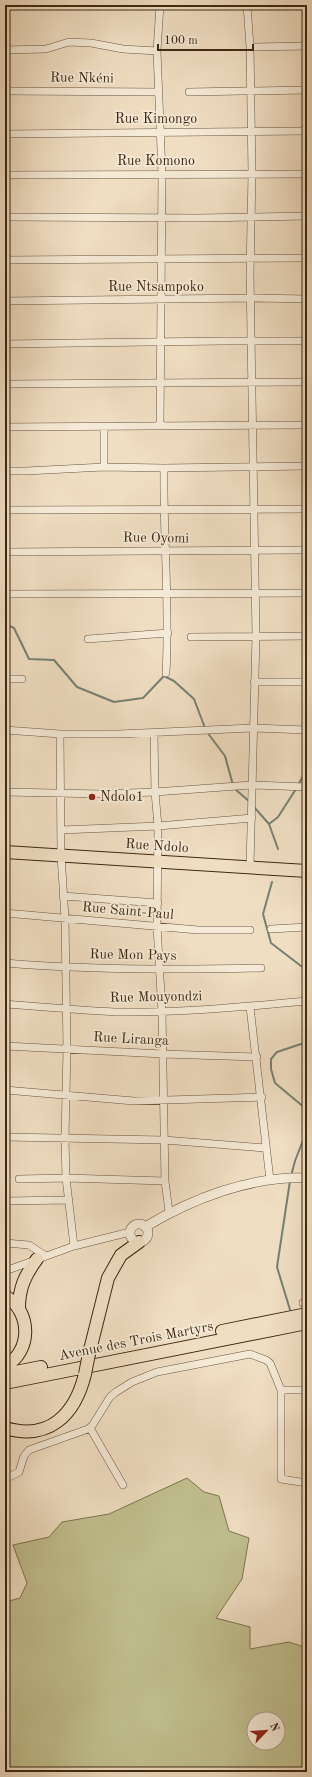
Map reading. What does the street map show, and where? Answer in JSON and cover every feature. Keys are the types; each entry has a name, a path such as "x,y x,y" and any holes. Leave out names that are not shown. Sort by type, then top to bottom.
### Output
{"main road":[{"name":"Rue Ndolo","path":"5,852 307,871"},
{"path":"5,1428 25,1432 34,1431 53,1425 73,1406 80,1391 85,1374 102,1301 110,1274 124,1252 139,1242"},
{"path":"5,1366 17,1358 24,1344 26,1327 19,1308 21,1286 23,1280 42,1257"},
{"path":"5,1296 19,1308"},
{"path":"273,1325 306,1306"},
{"path":"273,1325 307,1323"},
{"name":"Avenue des Trois Martyrs","path":"5,1374 273,1325"},
{"name":"Avenue des Trois Martyrs","path":"5,1383 273,1325"}],"street":[{"path":"5,6 32,5"},
{"path":"131,5 160,6 156,51 162,174 160,426"},
{"path":"250,868 256,636 250,257 252,173 250,47 247,5 307,5"},
{"path":"5,50 46,48 69,42 91,43 123,49 156,51"},
{"path":"250,47 307,46"},
{"path":"189,92 307,90"},
{"name":"Rue Nkéni","path":"5,91 159,92"},
{"name":"Rue Kimongo","path":"5,134 307,131"},
{"name":"Rue Komono","path":"5,175 307,174"},
{"path":"5,217 198,218 307,216"},
{"path":"5,260 162,260 250,257 307,258"},
{"name":"Rue Ntsampoko","path":"5,301 251,298 307,299"},
{"path":"5,344 307,341"},
{"path":"5,384 307,382"},
{"path":"5,427 307,425"},
{"path":"104,427 104,467"},
{"path":"5,471 104,467 164,468 307,466"},
{"path":"164,468 163,509 168,633 166,673"},
{"path":"5,510 307,509"},
{"name":"Rue Oyomi","path":"5,552 165,550 212,552 307,550"},
{"path":"5,594 307,593"},
{"path":"88,639 168,633"},
{"path":"191,637 307,636"},
{"path":"5,679 22,679"},
{"path":"254,682 307,682"},
{"path":"5,730 60,734 154,733 253,728 307,730"},
{"path":"154,733 155,792 159,861 157,926 162,1012 165,1181 169,1212"},
{"path":"60,734 61,855 65,918 65,1009 67,1050 65,1139 66,1178 74,1246"},
{"path":"5,792 61,794 155,792 252,786 307,787"},
{"path":"61,830 158,826 252,818"},
{"path":"63,896 158,903"},
{"name":"Rue Saint-Paul","path":"5,913 198,930 250,930"},
{"path":"271,929 307,928"},
{"name":"Rue Mon Pays","path":"5,963 65,967 159,969 261,968"},
{"name":"Rue Mouyondzi","path":"5,1004 65,1009 162,1012 250,1007 307,1000"},
{"path":"250,1007 262,1097 265,1148 270,1180"},
{"name":"Rue Liranga","path":"5,1046 67,1050 257,1057"},
{"path":"5,1090 134,1101 262,1097"},
{"path":"5,1137 164,1140 265,1148"},
{"path":"19,1179 66,1178 165,1181"},
{"path":"146,1227 169,1212 226,1190 270,1180 302,1178"},
{"path":"5,1201 69,1200"},
{"path":"140,1224 146,1227 148,1237 144,1241 139,1242 132,1240 130,1232 134,1225 140,1224"},
{"path":"5,1271 74,1246 130,1232"},
{"path":"5,1243 30,1245 42,1257"},
{"path":"5,1479 14,1475 21,1469 24,1456 28,1450 90,1428 110,1397 124,1386 157,1372 244,1354 255,1355 270,1363 280,1390 281,1479 307,1483"},
{"path":"280,1390 307,1390"},
{"path":"90,1428 124,1485"}],"shaded area":[{"path":"187,1478 204,1492 219,1496 229,1531 249,1538 242,1579 216,1618 250,1627 250,1649 289,1642 307,1648 307,1772 5,1772 5,1602 20,1598 27,1583 13,1545 49,1537 62,1522 109,1514"}],"waterway":[{"path":"5,624 14,628 29,659 54,660 77,687 114,702 143,698 164,676 174,681 194,699 205,728"},
{"path":"207,732 225,756 233,785"},
{"path":"298,785 303,776 307,773"},
{"path":"235,789 250,802"},
{"path":"269,824 278,817 296,789"},
{"path":"254,807 269,824 278,849"},
{"path":"272,882 263,914 271,943 301,966 307,966"},
{"path":"307,1042 277,1052 271,1059 271,1069 275,1083 305,1108 307,1114"},
{"path":"291,1176 307,1130"},
{"path":"290,1181 277,1267 291,1313"},
{"path":"299,1329 307,1333"}],"place":[{"name":"Ndolo1","path":"92,797"}]}
